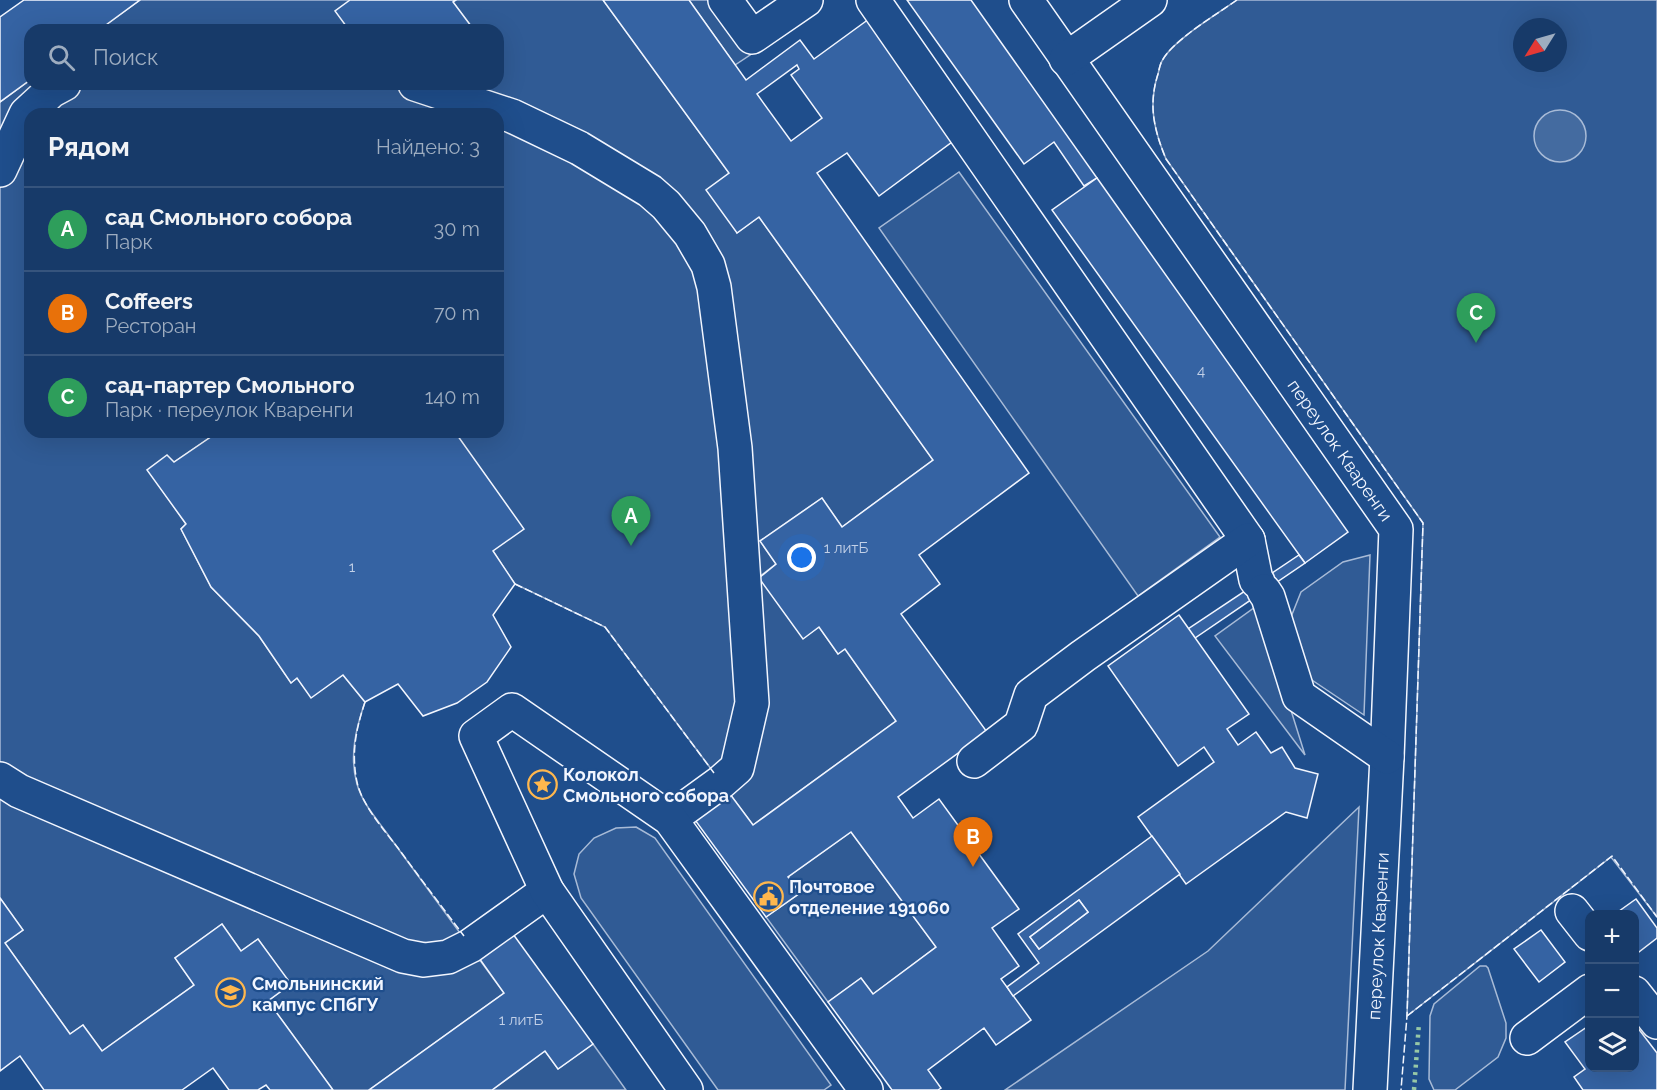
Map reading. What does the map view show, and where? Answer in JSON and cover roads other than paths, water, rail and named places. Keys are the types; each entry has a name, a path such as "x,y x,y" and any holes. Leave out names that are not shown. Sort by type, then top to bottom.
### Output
{"street":[{"path":"726,0 752,37 806,0"},
{"path":"873,0 1248,540 1256,580 1268,597 1299,696 1387,757"},
{"name":"переулок Кваренги","path":"1026,0 1396,529 1370,1090"},
{"path":"1066,59 1150,0"},
{"path":"33,108 53,90"},
{"path":"433,90 488,108"},
{"path":"504,113 579,148 650,191 666,205 690,234 708,265 714,287 735,447 752,703 737,768 670,819"},
{"path":"0,170 24,118"},
{"path":"974,761 1021,725 1031,695 1248,540"},
{"path":"686,1090 547,891 477,736 512,710 670,819 866,1090"},
{"path":"0,779 19,791 403,956 424,960 448,957 470,946 547,891"},
{"path":"1527,1038 1585,995"},
{"path":"1639,998 1657,1022"}],"place":[{"name":"сад-партер Смольного","path":"1476,343"},
{"name":"сад Смольного собора","path":"631,546"},
{"name":"Колокол Смольного собора","path":"542,784"},
{"name":"Coffeers","path":"973,867"},
{"name":"Почтовое отделение 191060","path":"768,896"},
{"name":"Смольнинский кампус СПбГУ","path":"231,993"}]}
